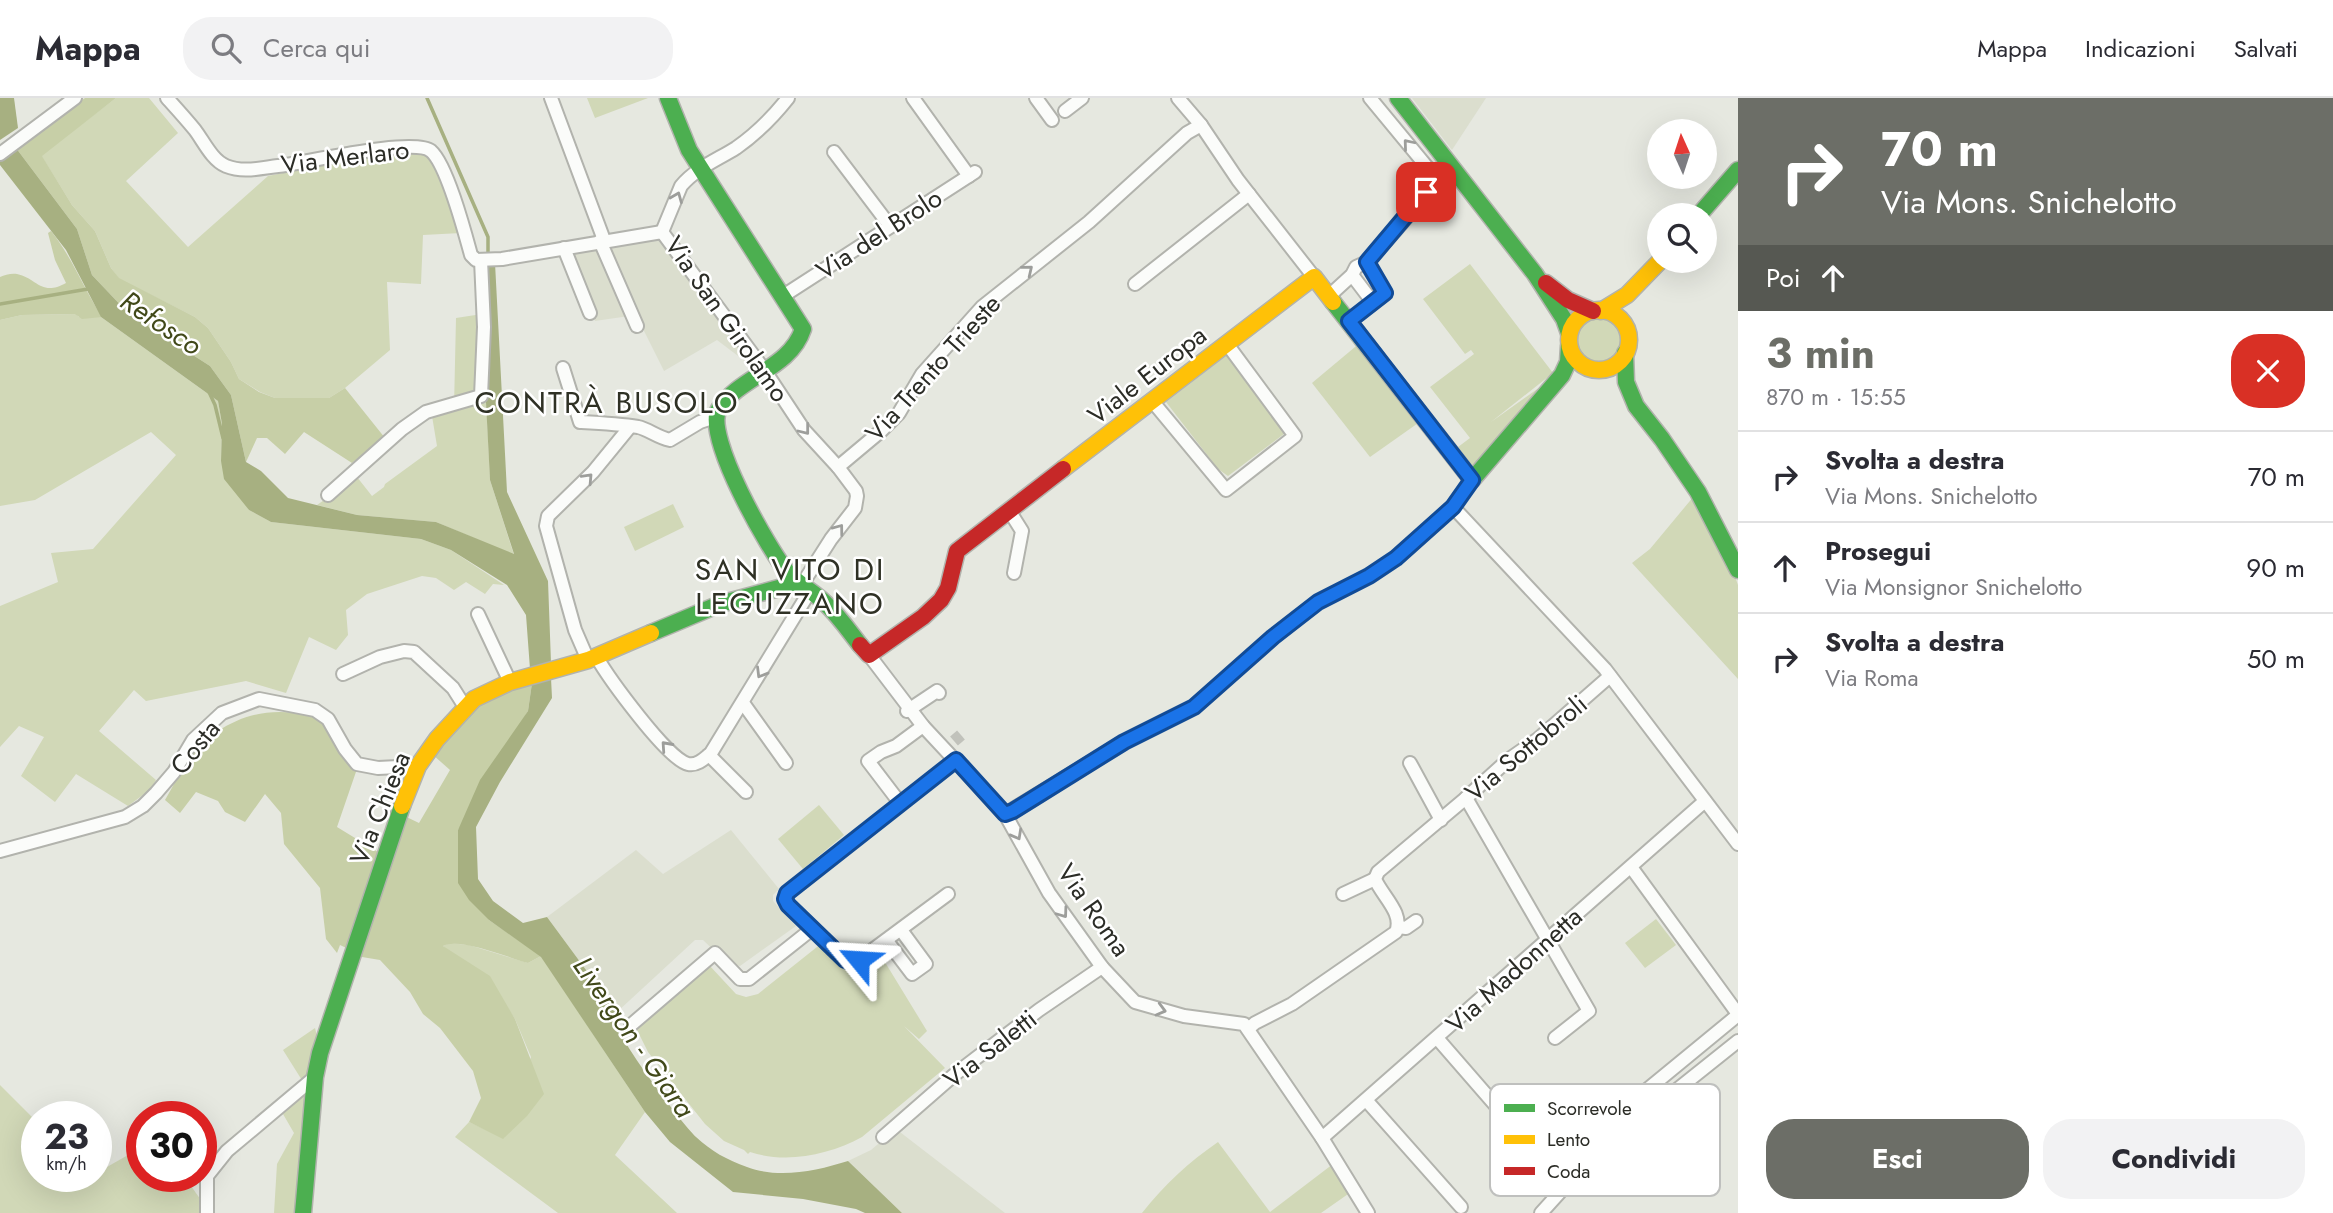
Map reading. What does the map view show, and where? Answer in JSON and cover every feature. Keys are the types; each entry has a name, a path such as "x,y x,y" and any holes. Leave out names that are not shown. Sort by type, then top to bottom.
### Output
{"main road":[{"path":"668,98 689,150 801,324 802,337 799,342 732,396 715,417"},
{"path":"1398,98 1535,274 1564,319 1573,356 1580,364 1611,380 1662,439 1698,492 1738,570"},
{"path":"1709,203 1738,170"},
{"path":"1314,277 1472,480 1565,368 1569,357 1569,340 1578,319 1621,302 1650,273"},
{"path":"1535,274 1558,294 1580,306 1615,315 1625,326"},
{"name":"Viale Europa","path":"869,655 920,618 946,595 957,551 1314,277"},
{"path":"1636,406 1626,382 1625,353 1628,344 1625,326 1637,288"},
{"path":"1548,391 1572,376 1593,369 1612,367 1625,353"},
{"name":"Via Roma","path":"715,417 718,440 762,533 785,569 825,604 869,655"},
{"name":"Via Chiesa","path":"303,1213 315,1077 340,988 407,793 418,766 437,739 474,699 510,682 592,658 720,604 803,587"}],"street":[{"path":"0,154 75,98"},
{"name":"Via Merlaro","path":"167,98 223,164 239,170 406,147 431,151 438,160 458,207 471,255 481,260"},
{"path":"551,98 602,240 637,326"},
{"name":"Via San Girolamo","path":"788,98 758,131 701,167 681,186 662,232 765,371 804,430 838,467"},
{"name":"Via del Brolo","path":"783,296 972,174 912,98"},
{"path":"1036,98 1052,120"},
{"path":"1065,111 1082,98"},
{"path":"1178,98 1314,277"},
{"path":"1329,296 1352,275 1356,267 1367,262 1424,196 1433,181 1432,173 1370,98"},
{"name":"Via Trento Trieste","path":"838,467 899,413 922,374 982,307 1088,222 1187,133 1201,125"},
{"path":"834,152 890,226"},
{"path":"1135,284 1249,194"},
{"path":"328,495 402,429 426,412 481,396 484,327 481,260 502,259 662,232"},
{"path":"564,248 590,313"},
{"path":"1349,321 1385,293 1367,262"},
{"path":"1352,275 1371,300 1376,301"},
{"path":"1153,402 1226,490 1295,436 1227,344"},
{"path":"564,368 580,422 641,428 658,438 670,440 700,422 715,417"},
{"path":"629,428 593,472 548,516 546,526 575,630 592,658 668,750 680,761 691,765 701,762 709,755 743,703 803,587 831,539 855,508 856,491 838,467"},
{"path":"1005,814 1124,742 1194,707 1318,602 1369,576 1396,558 1453,507 1472,480"},
{"path":"1453,507 1572,631 1610,676 1738,844"},
{"path":"1010,512 1022,531 1014,573"},
{"path":"478,614 510,682"},
{"path":"342,674 380,657 404,652 414,653 453,688 465,707"},
{"name":"Via Roma","path":"869,655 909,710 1005,814 1049,893 1102,967 1135,1002 1184,1016 1246,1027"},
{"name":"Via Sottobroli","path":"1343,894 1375,879 1378,872 1610,676"},
{"path":"909,710 937,691 939,693"},
{"name":"Costa","path":"0,851 125,817 143,806 156,793 174,772 193,740 222,713 260,699 315,710 328,719 357,764 397,768 418,766"},
{"path":"743,703 786,762"},
{"path":"901,803 868,761 923,726"},
{"path":"709,755 746,792"},
{"path":"948,894 887,941 859,960 850,962 788,905 785,899 787,893 956,760"},
{"name":"Via Sottobroli","path":"1410,763 1441,820"},
{"path":"1466,799 1589,1011 1555,1038"},
{"name":"Via Madonnetta","path":"1322,1138 1705,801"},
{"path":"1631,867 1738,1014 1654,1084"},
{"path":"1368,1213 1322,1138 1246,1027 1297,1001 1396,932 1398,916 1375,879"},
{"path":"1398,928 1406,928 1416,921"},
{"path":"631,1025 715,953 740,979 749,979 813,929"},
{"path":"887,941 912,974 926,964 901,930"},
{"name":"Via Saletti","path":"883,1137 954,1075 1039,1010 1102,967"},
{"path":"1437,1038 1490,1099"},
{"path":"1684,1084 1738,1041"},
{"path":"207,1213 207,1175 227,1151 315,1077"},
{"path":"1366,1100 1461,1207"},
{"path":"1541,1213 1556,1196"}],"shaded area":[{"path":"0,98 14,98 18,128 0,140"},
{"path":"85,98 116,98 42,156 72,205 95,231 111,268 119,278 195,317 208,328 239,379 259,392 275,398 329,398 345,388 385,438 352,463 304,432 285,454 267,438 257,438 246,462 231,395 210,366 129,314 92,275 77,229 16,148"},
{"path":"116,98 149,98 178,133 126,181 188,247 268,176 339,162 425,153 436,165 461,233 423,235 421,284 387,282 390,350 329,398 275,398 239,379 208,328 195,317 119,279 111,268 95,231 72,205 41,155"},
{"path":"587,98 648,98 595,118"},
{"path":"1412,98 1486,98 1452,150"},
{"path":"16,148 77,229 92,275 129,314 210,366 231,395 246,462 261,471 288,498 357,515 436,522 514,554 490,480 479,266 495,263 507,492 548,581 551,663 530,669 526,615 507,585 451,550 421,539 271,522 249,510 224,479 221,461 222,424 218,401 101,317 66,250 0,165 0,159"},
{"path":"51,231 102,317 82,319 75,314 22,315 0,320 0,277 17,274 51,288 66,283 55,260 48,233"},
{"path":"663,238 760,364 754,368 717,340 664,371 636,315 595,321 566,251"},
{"path":"1470,264 1553,373 1491,422 1554,377 1477,467 1465,465 1454,450 1470,438 1430,387 1474,354 1471,350 1465,354 1423,299"},
{"path":"76,314 79,317 101,317 218,401 222,424 221,461 249,510 271,522 421,539 451,550 504,585 493,584 485,594 466,582 454,590 436,578 422,576 367,594 346,610 348,635 336,650 309,637 286,693 246,681 146,701 134,690 99,731 156,780 151,789 128,806 76,774 55,802 21,776 44,737 19,726 0,747 0,606 58,582 51,553 93,549 176,455 151,432 35,500 0,506 0,320 22,315"},
{"path":"482,314 490,480 514,555 436,522 357,515 317,505 357,477 372,496 437,446 432,416 454,407 456,318"},
{"path":"1599,318 1615,324 1621,340 1615,356 1599,362 1583,356 1577,340 1583,324"},
{"path":"1361,342 1421,421 1370,457 1312,383"},
{"path":"1227,355 1288,431 1228,476 1218,469 1166,402"},
{"path":"1694,496 1729,560 1738,585 1738,679 1632,563 1650,549"},
{"path":"673,504 684,527 635,551 624,527"},
{"path":"551,678 552,698 500,782 476,827 478,879 493,901 523,923 547,917 617,1012 614,1017 624,1041 649,1078 688,1129 707,1147 740,1164 772,1173 823,1168 848,1161 902,1213 865,1213 803,1199 733,1192 670,1142 645,1112 541,957 489,920 469,900 458,883 458,830 480,780 528,711 532,683"},
{"path":"532,683 528,711 458,830 489,920 541,956 528,963 472,946 443,946 490,976 515,1019 544,1094 527,1116 503,1139 469,1122 481,1098 473,1071 440,1028 423,1014 410,992 380,960 356,956 357,953 340,945 337,953 326,939 320,888 284,844 281,813 265,794 245,822 225,812 218,801 196,792 180,813 165,800 197,750 208,739 234,722 263,713 311,716 330,727 358,766 337,827 378,852 392,810 419,823 450,770 432,754 473,703"},
{"path":"819,805 844,835 803,869 778,839"},
{"path":"731,830 779,889 773,895 773,901 796,926 740,966 728,964 703,940 695,940 617,1012 547,917 636,850 663,874"},
{"path":"1656,919 1676,945 1645,968 1625,943"},
{"path":"449,943 469,945 528,963 541,956 645,1112 615,1155 677,1213 558,1213 455,1137 469,1122 504,1138 531,1057 515,1019 505,1004 443,946"},
{"path":"822,943 853,973 880,954 927,1031 919,1039 904,1026 945,1068 862,1137 836,1149 793,1157 764,1156 750,1152 748,1154 724,1141 705,1124 648,1052 636,1028 709,965 736,994 746,997 758,994"},
{"path":"315,1028 321,1052 305,1213 274,1213 277,1164 294,1133 283,1114 305,1085 283,1050"},
{"path":"0,1085 21,1106 21,1192 112,1192 112,1164 126,1156 126,1192 195,1192 210,1213 0,1213"},
{"path":"896,1129 1005,1213 902,1213 848,1161 871,1150"},
{"path":"1218,1142 1270,1212 1333,1164 1351,1192 1321,1213 1142,1213 1177,1174"}],"waterway":[{"name":"Livergon - Giara","path":"427,98 488,237 488,255"},
{"path":"0,304 88,289"},
{"name":"Refosco","path":"209,392 223,438"}],"tunnel":[{"path":"954,741 961,735"}],"traffic: fast":[{"path":"668,98 689,150 803,329 797,343 787,354 739,388 719,409 717,423 720,442 740,492 779,560 792,577 830,608 860,645"},
{"path":"1398,98 1535,274 1564,319 1569,333"},
{"path":"1709,203 1738,170"},
{"path":"1333,302 1472,480 1562,375 1568,362 1569,346"},
{"path":"1625,353 1626,382 1636,406 1698,492 1738,570"},
{"path":"651,633 720,604 797,583"},
{"path":"303,1213 315,1077 320,1053 402,806"}],"traffic: slow":[{"path":"1601,311 1627,295 1648,273"},
{"path":"1063,469 1314,277 1333,302"},
{"path":"1599,310 1620,319 1629,340 1620,361 1599,370 1578,361 1569,340 1578,319 1599,310"},
{"path":"402,806 418,766 437,739 474,699 510,682 588,660 651,633"}],"traffic: jam":[{"path":"1546,283 1568,300 1593,311"},
{"path":"860,645 869,655 923,617 941,600 948,588 957,551 1063,469"}],"district":[{"name":"CONTRÀ BUSOLO","path":"607,402"},
{"name":"SAN VITO DI LEGUZZANO","path":"790,586"}],"route":[{"path":"859,960 845,960 788,905 785,899 787,893 956,760 1005,814 1013,811 1124,742 1194,707 1273,637 1318,602 1369,576 1396,558 1453,507 1472,480 1349,321 1385,293 1367,262 1426,192"}]}
